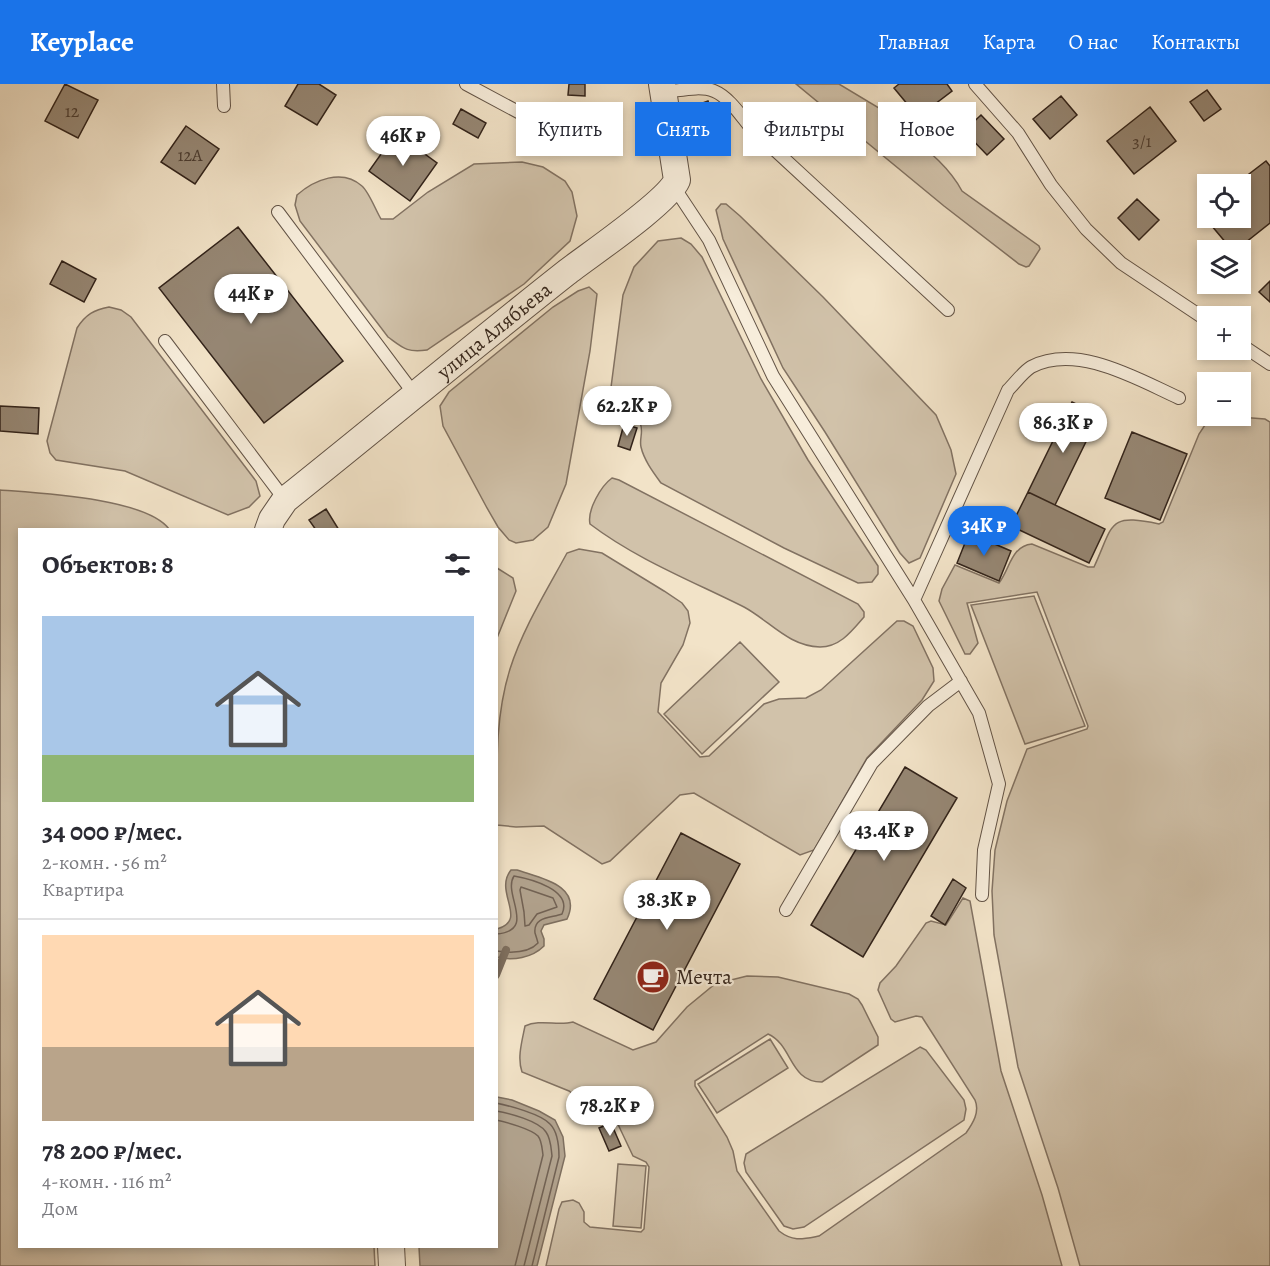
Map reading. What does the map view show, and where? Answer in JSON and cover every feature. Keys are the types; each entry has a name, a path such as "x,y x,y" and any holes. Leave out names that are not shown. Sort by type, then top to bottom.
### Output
{"street":[{"path":"664,97 676,180 674,187"},
{"name":"улица Алябьева","path":"269,528 285,500 566,273 657,203 674,187"},
{"path":"391,1248 392,1266"}],"lane":[{"path":"223,84 224,106"},
{"path":"466,84 516,111"},
{"path":"975,84 1018,133 1052,185 1086,230 1121,263 1197,314"},
{"path":"664,97 701,89 714,91 724,98 751,128 948,310"},
{"path":"674,187 709,240 773,376 914,600 979,713 999,784 984,850 982,895"},
{"path":"278,212 415,395"},
{"path":"165,341 285,500"},
{"path":"1251,351 1270,364"},
{"path":"914,600 1008,390 1030,368 1059,359 1079,359 1128,375 1179,399"},
{"path":"786,910 872,763 928,706 961,681"}],"shaded area":[{"path":"796,84 839,84 878,107 878,152 866,142 866,102 818,102"},
{"path":"883,156 933,156 948,170 962,191 1039,246 1040,249 1029,266 1019,264"},
{"path":"522,162 543,167 565,181 572,192 577,216 570,241 524,284 427,350 406,349 388,337 300,221 295,205 297,195 312,185 328,178 346,178 365,189 381,219 393,219 428,192 474,164"},
{"path":"721,204 726,204 740,216 823,297 936,415 951,450 956,474 920,558 909,563 900,553 783,368 723,239 716,210"},
{"path":"681,238 691,244 702,257 761,379 808,460 878,566 878,574 872,582 858,583 784,548 661,483 642,452 640,423 620,414 611,402 623,295 634,267 658,241"},
{"path":"589,287 597,294 590,351 566,484 548,527 533,540 516,543 509,540 498,527 487,508 443,426 440,406 449,392 553,307 578,291"},
{"path":"109,307 121,310 131,317 256,481 260,496 249,507 228,515 125,471 56,460 50,453 47,441 77,328 91,313"},
{"path":"1251,418 1265,419 1270,422 1270,1266 1080,1266 1058,1188 1018,1067 994,935 992,891 995,850 1007,801 1027,749 1087,729 1088,726 1037,592 967,603 978,643 970,654 965,654 939,601 942,589 955,565 999,583 1015,554 1025,546 1032,544 1088,567 1094,567 1110,532 1121,521 1159,524 1163,522 1204,426 1251,426"},
{"path":"612,478 858,604 864,612 864,617 840,641 827,646 809,646 789,638 744,607 645,559 590,524 591,512 596,499"},
{"path":"0,490 64,495 115,504 138,510 157,519 168,528 18,528 18,1248 374,1248 375,1266 0,1266"},
{"path":"579,549 602,553 682,603 688,611 690,623 683,645 661,683 658,712 700,757 709,756 764,704 779,699 806,698 821,690 897,621 904,621 913,626 933,668 934,681 922,700 867,758 814,850 800,855 694,793 680,795 610,861 602,864 544,826 498,825 498,746 505,688 515,654 528,624 567,553"},
{"path":"498,569 513,578 516,591 498,636"},
{"path":"1034,596 1085,726 1025,744 971,605"},
{"path":"740,642 779,682 702,754 664,714"},
{"path":"963,898 970,901 1001,1071 1042,1195 1062,1266 546,1266 562,1202 573,1200 579,1203 584,1212 584,1222 590,1227 641,1232 644,1229 649,1167 646,1162 633,1156 615,1118 593,1110 569,1091 522,1072 520,1055 525,1026 537,1023 573,1022 633,1050 656,1042 687,1007 715,984 747,976 778,977 849,994 858,999 878,1037 878,1045 822,1082 803,1076 782,1046 768,1034 695,1081 695,1086 727,1137 733,1151 737,1171 779,1231 794,1238 819,1236 966,1133 975,1117 977,1109 975,1100 922,1017 916,1016 895,1022 891,1019 878,990 880,983 896,966 926,923 931,921 946,925"},
{"path":"770,1039 788,1068 717,1113 698,1084"},
{"path":"920,1047 926,1050 964,1100 966,1109 964,1120 804,1227 793,1229 784,1226 746,1172 744,1163 746,1154"},
{"path":"618,1164 646,1166 641,1228 613,1226"}],"water":[{"path":"511,870 517,870 547,880 564,891 569,898 570,907 567,919 544,925 541,931 544,946 528,956 509,959 498,957 498,929 506,925 511,912 506,887"},
{"path":"498,1097 512,1100 555,1120 563,1137 565,1156 537,1266 420,1266 419,1248 498,1248"}],"building":[{"path":"65,84 98,100 78,138 45,121"},
{"path":"298,84 319,84 336,95 317,125 285,106"},
{"path":"569,84 585,84 585,96 568,95"},
{"path":"899,84 947,84 952,91 938,102 906,102 894,88"},
{"path":"1207,90 1221,109 1204,121 1190,102"},
{"path":"1061,96 1077,115 1050,139 1033,119"},
{"path":"1150,107 1176,141 1134,174 1107,141"},
{"path":"461,109 486,123 478,138 453,124"},
{"path":"981,115 1004,139 987,155 976,144 976,120"},
{"path":"186,126 219,149 195,184 161,162"},
{"path":"396,133 437,163 410,201 369,171"},
{"path":"1266,161 1270,166 1270,223 1249,240 1224,240 1214,228 1251,228 1251,174 1249,174"},
{"path":"1137,199 1159,220 1139,240 1118,218"},
{"path":"238,227 343,361 264,423 159,288"},
{"path":"62,261 96,279 84,302 50,284"},
{"path":"1270,281 1270,302 1259,292"},
{"path":"1072,402 1099,415 1055,505 1028,492"},
{"path":"0,406 39,408 38,434 0,431"},
{"path":"624,424 637,428 630,450 618,446"},
{"path":"1132,432 1187,454 1160,520 1105,498"},
{"path":"1028,492 1105,529 1089,563 1011,526"},
{"path":"326,509 338,528 315,528 309,520"},
{"path":"969,533 1011,551 999,581 957,563"},
{"path":"905,767 957,798 863,957 811,925"},
{"path":"681,833 740,864 653,1030 594,999"},
{"path":"953,879 966,888 945,925 931,916"},
{"path":"611,1123 621,1146 609,1151 599,1128"}],"waterway":[{"path":"498,970 506,950"}],"place":[{"name":"Мечта","path":"653,977"}]}
